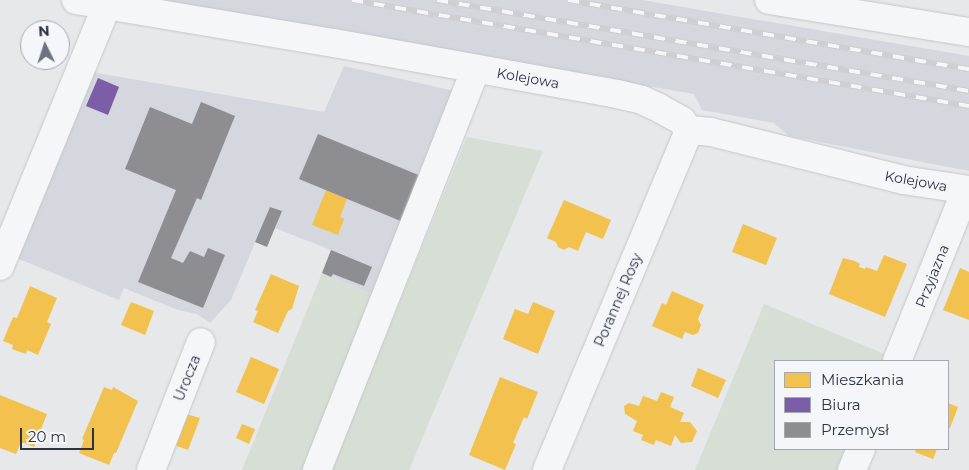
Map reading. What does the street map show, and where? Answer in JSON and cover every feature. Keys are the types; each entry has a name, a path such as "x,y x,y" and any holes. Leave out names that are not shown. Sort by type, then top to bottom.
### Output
{"street":[{"name":"Kolejowa","path":"76,0 476,69 642,100 675,117 689,130 711,132 903,180 968,190"},
{"path":"769,0 882,9 969,32"},
{"path":"0,266 107,5"},
{"path":"317,470 476,69"},
{"name":"Porannej Rosy","path":"547,470 689,130"},
{"name":"Przyjazna","path":"897,360 968,190"},
{"name":"Urocza","path":"151,470 201,342"},
{"path":"852,470 861,450"}],"shaded area":[{"path":"150,0 642,0 969,56 969,171 789,136 774,123 702,110 694,94"},
{"path":"344,66 454,91 377,296 322,273 331,250 275,228 281,211 270,207 231,300 210,323 197,314 178,310 124,288 119,300 14,257 91,72 324,112"},
{"path":"467,137 543,151 409,470 331,470"},
{"path":"322,273 377,296 305,470 242,470"},
{"path":"764,304 887,355 884,360 774,360 774,450 849,450 841,470 695,470"}],"building: Mieszkania":[{"path":"326,190 347,199 340,217 344,219 338,235 312,225"},
{"path":"564,200 611,220 603,239 586,232 578,251 569,247 564,250 558,247 556,242 547,238"},
{"path":"743,224 777,238 766,265 732,252"},
{"path":"884,255 907,264 885,317 829,294 843,258 855,261 860,264 859,267 865,269 866,267 877,271"},
{"path":"960,268 969,272 969,320 943,310"},
{"path":"271,274 299,286 292,309 288,311 278,333 253,322 258,311 255,310"},
{"path":"30,286 57,298 47,322 51,324 38,355 27,350 26,354 12,349 13,345 3,341 13,317 17,318"},
{"path":"672,291 704,305 698,319 701,325 698,333 693,335 685,332 682,339 652,326 662,303 666,305"},
{"path":"131,302 154,311 145,335 121,325"},
{"path":"533,302 555,311 538,354 503,339 515,309 528,314"},
{"path":"251,357 279,369 264,404 236,392"},
{"path":"698,368 726,380 718,398 691,386"},
{"path":"500,377 538,392 527,419 524,417 513,443 516,444 505,470 469,455"},
{"path":"104,387 112,390 113,387 138,401 109,465 79,453 84,440 82,439"},
{"path":"661,392 674,397 670,407 684,413 680,422 690,422 697,431 692,442 681,443 675,435 671,446 656,440 654,445 641,440 643,435 633,431 637,421 625,414 624,406 629,403 639,406 643,396 657,401"},
{"path":"0,395 47,414 34,447 21,442 16,454 0,448"},
{"path":"949,403 958,407 949,428"},
{"path":"186,414 200,418 188,450 174,445"},
{"path":"242,424 255,429 249,444 236,438"},
{"path":"916,450 937,450 933,459 915,452"}],"building: Biura":[{"path":"98,78 119,87 108,115 86,106"}],"building: Przemysł":[{"path":"201,102 235,116 201,200 197,198 171,258 183,263 190,251 204,257 208,248 225,255 203,308 138,282 176,190 125,169 150,107 192,124"},
{"path":"318,134 421,176 403,222 299,179"},
{"path":"270,207 282,211 267,247 255,242"},
{"path":"331,250 372,267 364,286 333,274 331,277 322,273"}],"railway":[{"path":"352,0 969,106"},
{"path":"437,0 969,91"},
{"path":"568,0 969,69"}]}
